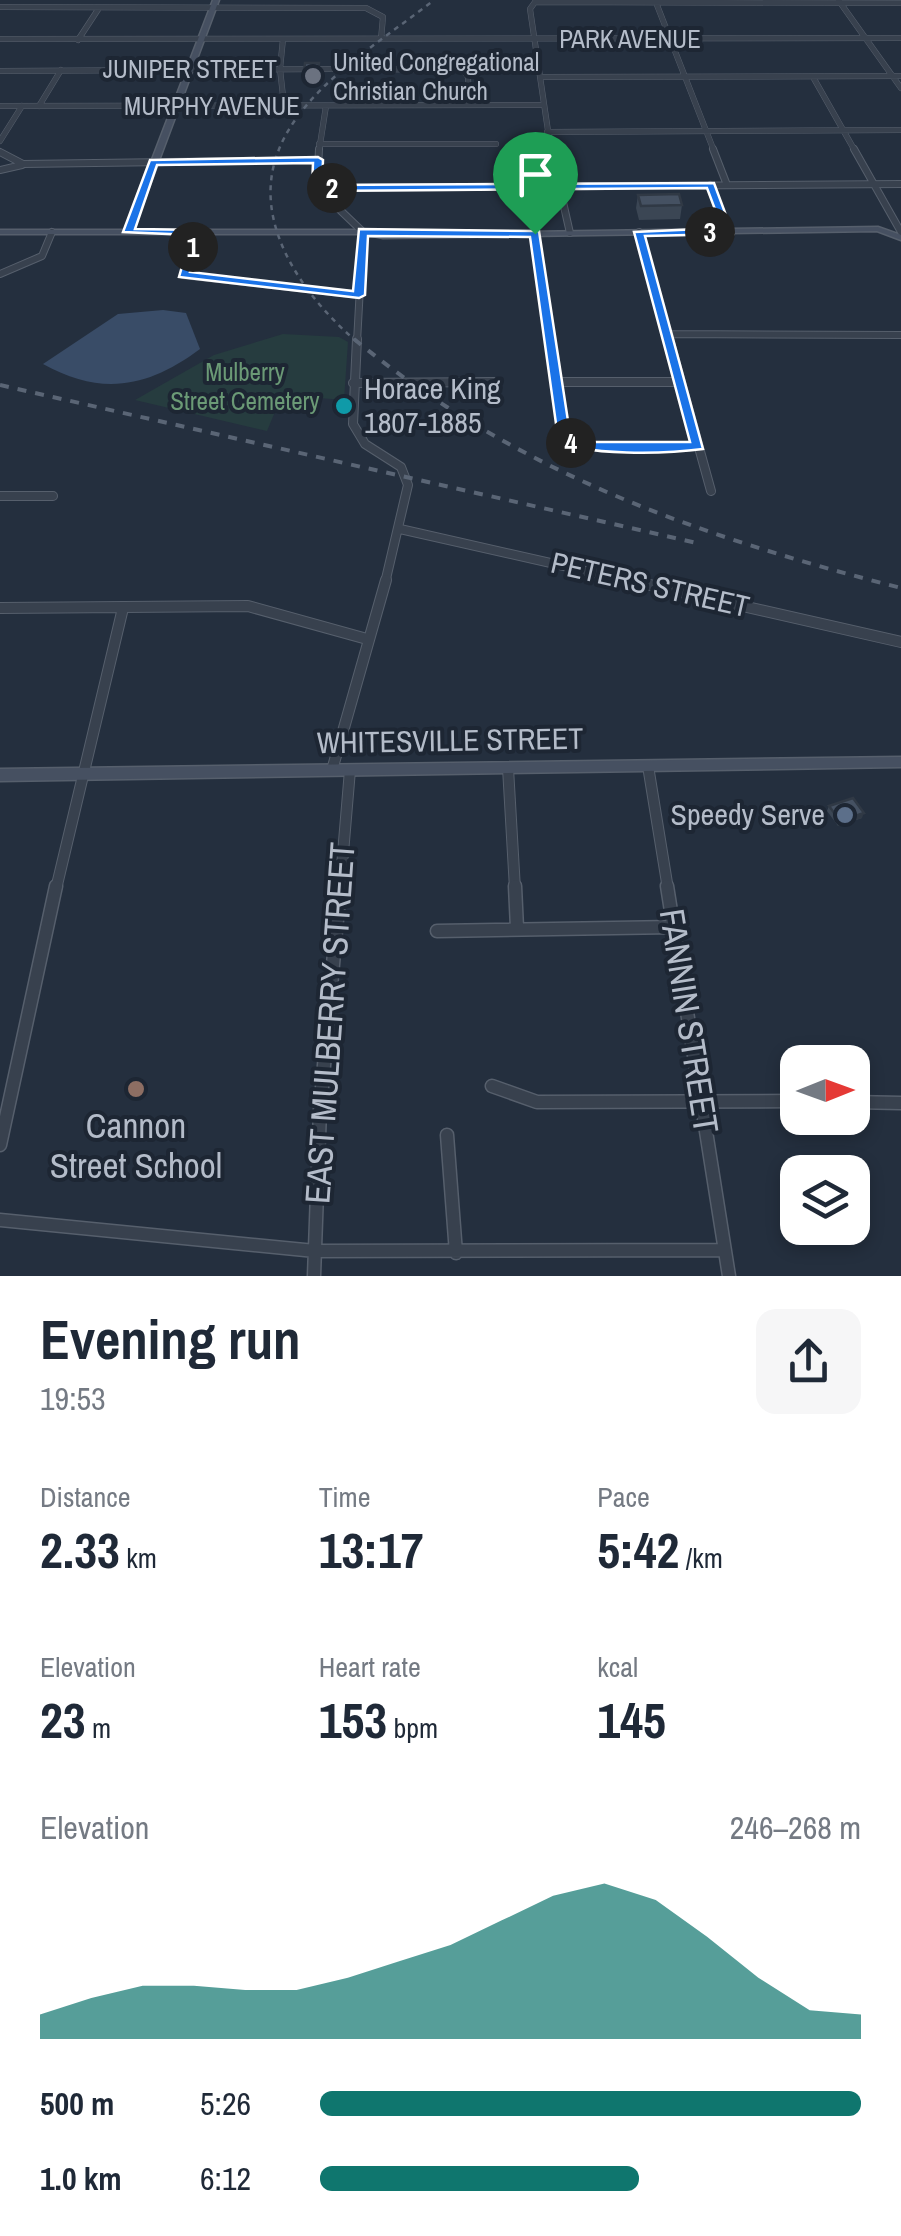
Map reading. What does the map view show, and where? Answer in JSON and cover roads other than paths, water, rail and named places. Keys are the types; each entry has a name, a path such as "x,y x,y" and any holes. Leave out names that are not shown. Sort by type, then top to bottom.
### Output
{"street":[{"path":"655,1 727,185"},
{"path":"839,1 901,88"},
{"path":"570,233 548,132 530,10 535,2 901,3"},
{"path":"128,232 214,4"},
{"path":"0,8 214,4 366,8 383,17 381,39"},
{"path":"78,40 99,8"},
{"name":"PARK AVENUE","path":"0,39 901,38"},
{"path":"283,39 280,69 284,105"},
{"name":"JUNIPER STREET","path":"0,70 463,70 468,76 469,105"},
{"path":"39,106 61,70"},
{"path":"541,78 901,76"},
{"path":"814,77 901,235"},
{"name":"MURPHY AVENUE","path":"0,106 544,105"},
{"path":"0,141 22,106"},
{"path":"326,106 317,188 363,232 353,383 355,431 365,444 401,467 407,477 400,529 332,770"},
{"path":"548,132 901,130"},
{"path":"319,144 496,144"},
{"path":"0,152 23,164"},
{"path":"0,170 23,164 318,160"},
{"path":"317,188 901,184"},
{"path":"710,185 729,231"},
{"path":"0,232 363,232 383,236 878,230 901,235"},
{"path":"0,274 42,256 52,232"},
{"path":"198,232 184,275 359,295"},
{"path":"639,232 710,491"},
{"path":"535,234 563,436 571,443 698,446"},
{"path":"667,334 901,334"},
{"path":"353,383 497,382"},
{"path":"556,382 680,382"},
{"path":"0,496 53,496"},
{"name":"PETERS STREET","path":"400,529 901,642"},
{"path":"0,608 248,606 367,638"},
{"path":"0,1145 81,774 123,608"},
{"name":"WHITESVILLE STREET","path":"0,775 901,762"},
{"name":"FANNIN STREET","path":"648,766 729,1276"},
{"path":"508,768 517,928"},
{"name":"EAST MULBERRY STREET","path":"314,1276 320,1110 350,770"},
{"path":"437,931 674,927"},
{"path":"492,1086 515,1098 537,1102 780,1100"},
{"path":"870,1102 901,1103"},
{"path":"447,1134 456,1253"},
{"path":"0,1220 315,1251 725,1250"}],"water":[{"path":"163,310 186,313 200,349 162,372 105,384 85,381 43,364 118,314"}],"railway":[{"path":"357,342 316,300 285,252 272,209 273,170 285,136 307,104 368,49 434,0"},
{"path":"354,339 480,428 613,495 753,546 901,588"},
{"path":"0,385 697,543"}],"place":[{"name":"United Congregational Christian Church","path":"313,76"},
{"name":"Horace King 1807-1885","path":"344,406"},
{"name":"Speedy Serve","path":"845,815"},
{"name":"Cannon Street School","path":"136,1089"}],"park label":[{"name":"Mulberry Street Cemetery","path":"245,386"}]}
